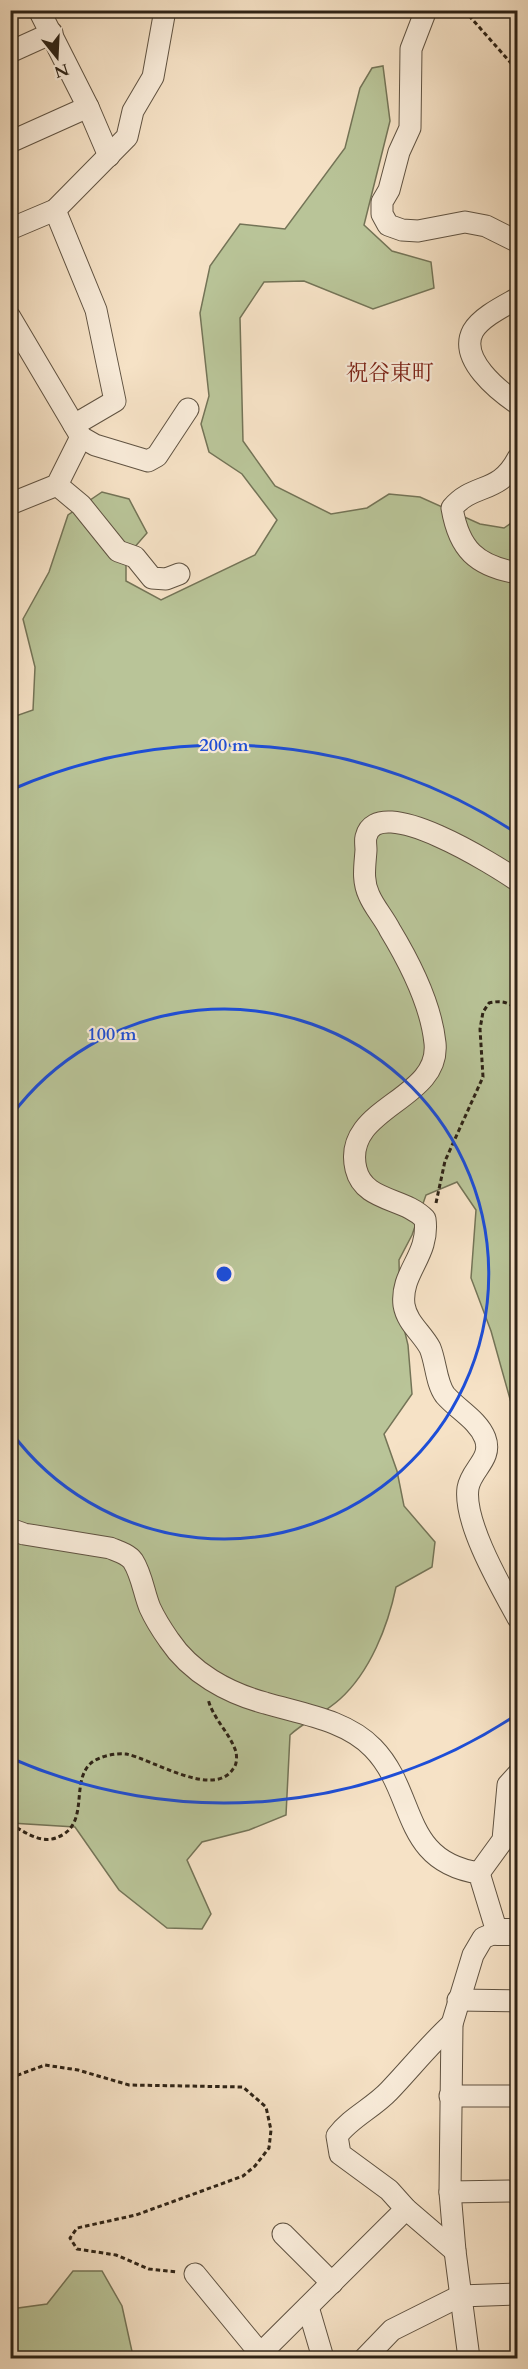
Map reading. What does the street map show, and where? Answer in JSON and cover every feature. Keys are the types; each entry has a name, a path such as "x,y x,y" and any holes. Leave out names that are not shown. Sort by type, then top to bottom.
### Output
{"street":[{"path":"39,10 88,107 109,156"},
{"path":"10,229 55,210 127,137 133,111 153,77 165,10"},
{"path":"426,10 411,50 410,128 399,152 389,190 382,202 382,214 388,225 402,230 418,231 465,222 486,226 518,242"},
{"path":"10,52 52,33"},
{"path":"10,142 88,107"},
{"path":"10,504 57,485 77,431 114,400 96,310 55,210"},
{"path":"518,298 483,321 473,332 470,348 477,366 491,385 518,404"},
{"path":"10,317 15,339 77,431 95,445 148,460 156,456 188,409"},
{"path":"518,458 503,480 458,500 452,508 458,532 476,559 495,570 518,573"},
{"path":"57,485 81,505 118,551 135,557 152,578 166,579 179,574"},
{"path":"518,881 459,846 398,821 383,823 372,828 366,836 364,877 369,896 412,969 432,1025 435,1055 430,1069 418,1083 366,1125 357,1138 354,1163 358,1178 367,1190 399,1203 425,1219 426,1241 407,1280 403,1294 405,1308 408,1317 429,1345 444,1393 478,1426 485,1438 487,1446 484,1461 468,1487 468,1502 490,1567 518,1618"},
{"path":"10,1528 24,1534 110,1548 132,1560 150,1610 170,1642 203,1677 262,1702 322,1718 361,1737 375,1750 388,1771 427,1848 458,1870 479,1873"},
{"path":"479,1873 503,1840 508,1785 518,1774"},
{"path":"469,2358 454,2252 450,2192 452,2024 473,1955 483,1938 507,1932 479,1873"},
{"path":"458,2000 518,2001"},
{"path":"452,2024 421,2052 389,2091 368,2110 344,2126 337,2136 340,2154 389,2190 406,2209 454,2252"},
{"path":"450,2096 518,2096"},
{"path":"450,2192 518,2191"},
{"path":"195,2274 262,2356 406,2209"},
{"path":"283,2234 332,2283"},
{"path":"365,2358 393,2330 460,2296 518,2294"},
{"path":"308,2307 323,2358"}],"path":[{"path":"464,10 518,70"},
{"path":"425,1219 436,1205 445,1161 452,1141 483,1077 480,1029 483,1012 489,1003 500,1000 510,1003 518,1010"},
{"path":"10,1824 40,1840 53,1840 67,1832 77,1816 80,1785 90,1764 103,1756 126,1754 185,1777 216,1779 229,1775 236,1766 236,1753 211,1710 203,1677"},
{"path":"10,2079 45,2066 78,2070 129,2085 243,2087 266,2107 271,2130 268,2148 255,2166 243,2176 136,2215 77,2228 70,2238 78,2249 116,2255 149,2269 195,2274"}],"green space":[{"path":"383,66 390,121 364,225 392,251 431,262 434,288 373,309 304,281 264,282 240,318 243,441 275,486 331,514 367,508 389,494 420,497 480,524 504,528 517,519 517,1424 491,1331 471,1278 476,1210 457,1182 426,1195 412,1235 399,1260 400,1312 408,1345 412,1394 384,1434 397,1471 404,1506 435,1542 432,1567 396,1587 376,1648 351,1688 334,1704 290,1735 286,1815 249,1830 202,1842 187,1860 211,1914 202,1929 167,1928 119,1890 75,1827 11,1823 10,718 33,710 35,667 23,619 49,572 68,515 102,492 129,499 147,533 126,557 126,581 161,600 255,555 277,520 242,474 209,452 201,424 209,396 200,313 210,266 240,224 285,229 345,148 360,88 372,68"},
{"path":"73,2271 102,2271 122,2306 133,2356 131,2358 11,2358 11,2309 47,2304"}],"district":[{"name":"祝谷東町","path":"390,372"}]}
